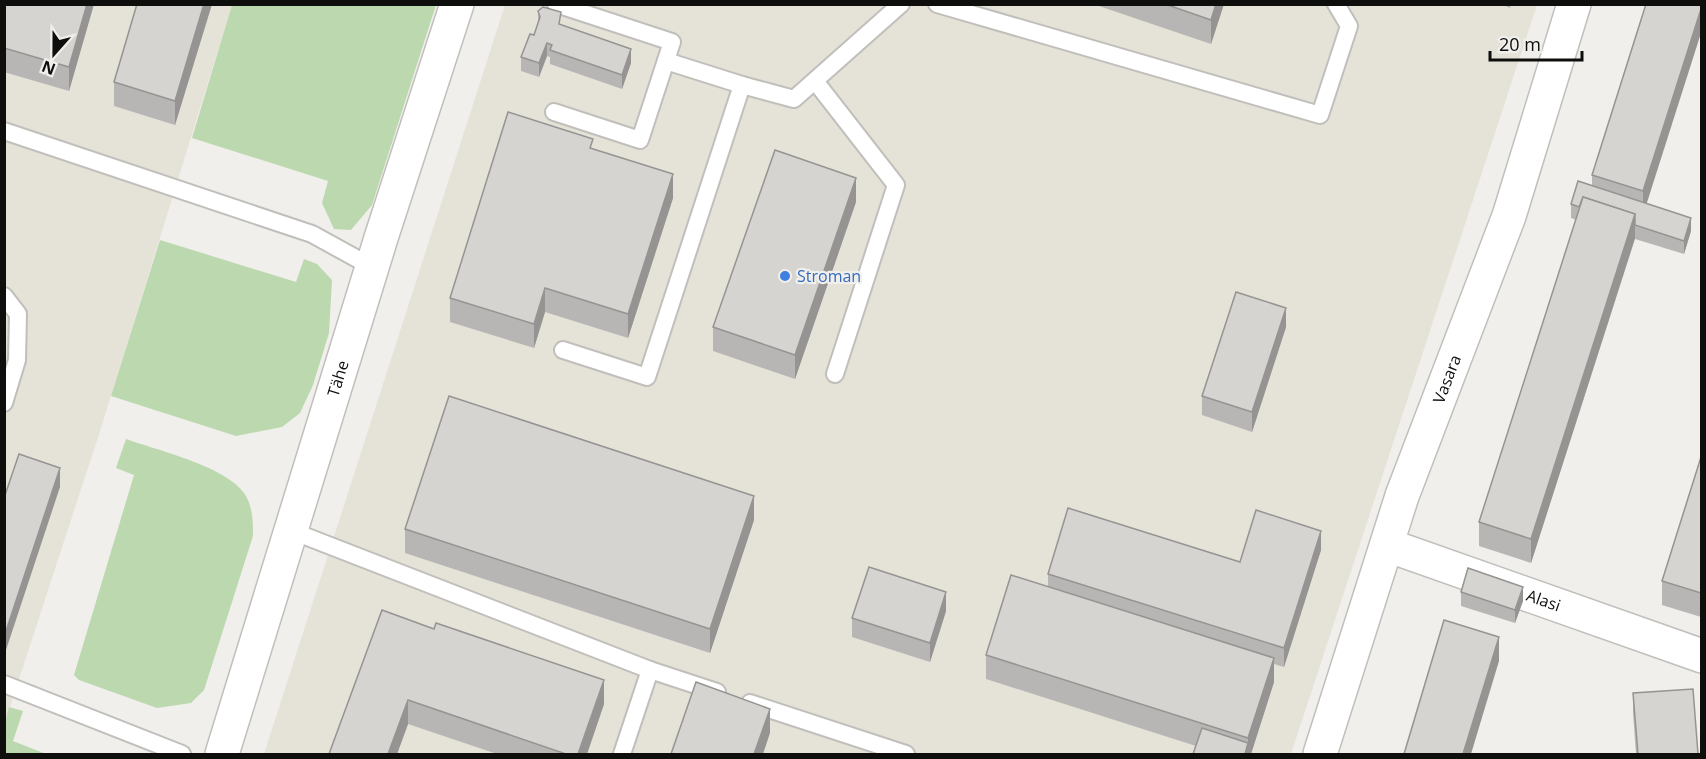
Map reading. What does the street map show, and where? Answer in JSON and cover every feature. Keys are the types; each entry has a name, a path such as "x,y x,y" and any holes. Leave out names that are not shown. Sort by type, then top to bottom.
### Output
{"street":[{"name":"Tähe","path":"222,754 372,267 457,4"},
{"name":"Vasara","path":"1320,754 1402,496 1509,216 1574,4"},
{"name":"Alasi","path":"1387,545 1701,656"}],"lane":[{"path":"554,112 640,140 672,42 556,4"},
{"path":"666,61 794,99 900,4"},
{"path":"937,4 1320,115 1349,26 1336,4"},
{"path":"815,81 896,185 834,374"},
{"path":"563,350 647,378 742,85"},
{"path":"4,131 312,234 372,267"},
{"path":"4,296 18,314 17,360 4,403"},
{"path":"292,531 650,670 906,754"},
{"path":"622,754 650,670"},
{"path":"4,684 182,754"}],"shaded area":[{"path":"5,5 232,5 101,428 5,722"},
{"path":"505,5 1537,5 1291,754 264,754"}],"green space":[{"path":"232,5 436,5 372,205 351,230 334,229 322,203 328,181 192,138"},
{"path":"160,240 296,282 304,259 317,264 332,280 329,333 313,385 300,413 282,427 236,436 111,396"},
{"path":"126,439 191,461 225,476 246,496 251,511 253,536 204,690 191,703 157,708 79,680 74,675 134,475 116,468"},
{"path":"9,707 23,711 13,741 46,754 5,754 5,722"}],"building":[{"path":"4,4 87,4 69,67 4,48"},
{"path":"137,4 204,4 175,101 114,82"},
{"path":"1165,4 1216,4 1211,20"},
{"path":"1646,4 1701,4 1701,9 1643,191 1592,175"},
{"path":"543,7 561,12 559,24 631,49 622,75 550,50 552,45 547,43 539,63 521,57 530,34 534,35 540,17 538,11"},
{"path":"508,112 593,139 590,148 673,174 628,314 545,288 534,324 450,298"},
{"name":"Stroman","path":"775,150 856,178 795,355 713,327"},
{"path":"1578,181 1691,218 1684,241 1635,225 1635,214 1583,197 1579,207 1571,204"},
{"path":"1583,197 1635,214 1531,539 1479,522"},
{"path":"1236,292 1286,308 1252,412 1202,396"},
{"path":"449,396 754,496 710,629 405,529"},
{"path":"19,454 60,468 5,634 4,498"},
{"path":"1701,457 1701,593 1662,581"},
{"path":"1068,508 1240,562 1256,510 1321,531 1284,648 1048,574"},
{"path":"869,567 946,592 930,643 852,618"},
{"path":"1468,568 1523,587 1515,610 1461,592"},
{"path":"1011,575 1274,658 1248,738 986,655"},
{"path":"382,610 434,629 436,623 604,680 578,754 566,754 408,700 388,754 329,754"},
{"path":"1444,620 1499,637 1463,754 1404,754"},
{"path":"696,682 770,709 754,754 671,754"},
{"path":"1693,689 1698,754 1638,754 1633,693"},
{"path":"1202,728 1248,743 1245,754 1193,754"}],"place":[{"name":"Stroman","path":"785,276"}]}
